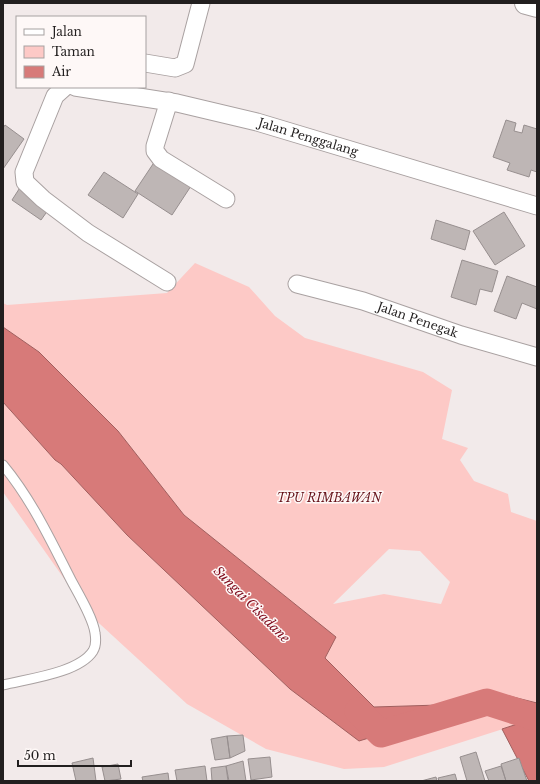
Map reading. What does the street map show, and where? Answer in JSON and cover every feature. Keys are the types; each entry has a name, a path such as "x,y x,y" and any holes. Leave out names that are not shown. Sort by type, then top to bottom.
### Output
{"main road":[{"path":"526,3 537,6"}],"street":[{"path":"146,62 175,68 185,64 201,3"},
{"path":"65,88 55,96 24,172 25,182 43,199 88,232 167,282"},
{"name":"Jalan Penggalang","path":"81,88 169,102 257,122 537,206"},
{"path":"169,102 155,146 156,151 162,159 226,199"},
{"name":"Jalan Penegak","path":"297,284 363,301 461,335 537,357"}],"lane":[{"path":"3,465 34,508 80,598 95,632 95,646 90,654 72,667 3,685"}],"green space":[{"name":"TPU RIMBAWAN","path":"195,263 249,287 275,316 305,338 423,372 452,390 442,439 468,448 460,460 474,481 508,494 511,512 537,521 537,703 501,694 439,705 374,707 325,658 336,637 184,515 118,431 39,352 3,327 3,303 7,305 167,293","holes":["389,549 420,551 450,582 441,604 384,594 333,604"]},
{"path":"3,402 55,460 61,464 127,535 290,689 359,740 487,702 537,718 384,767 344,769 266,749 187,704 89,614 3,492"}],"water":[{"path":"3,327 39,352 118,431 184,515 336,637 325,658 374,707 439,705 501,694 537,703 537,781 529,781 502,729 536,718 487,702 359,741 290,689 127,535 61,464 55,460 3,402"}],"building":[{"path":"506,120 516,123 514,131 522,133 524,125 537,129 537,172 531,170 529,177 507,170 510,163 493,157"},
{"path":"5,125 24,139 3,169 3,128"},
{"path":"155,161 191,186 172,215 135,191"},
{"path":"104,172 138,194 123,218 88,195"},
{"path":"21,186 51,206 41,220 12,200"},
{"path":"504,212 525,246 495,265 473,231"},
{"path":"436,220 470,231 465,250 431,239"},
{"path":"462,260 498,271 492,292 480,289 476,305 451,297"},
{"path":"507,276 537,287 537,309 522,303 516,319 494,311"},
{"path":"243,735 245,751 230,758 227,736"},
{"path":"227,736 230,758 215,760 211,739"},
{"path":"476,752 485,781 467,781 460,757"},
{"path":"270,757 272,777 251,780 248,759"},
{"path":"93,758 96,781 76,781 72,763"},
{"path":"519,758 527,781 506,781 501,764"},
{"path":"243,761 246,781 229,781 226,766"},
{"path":"118,764 121,779 105,781 102,767"},
{"path":"205,766 207,781 177,781 175,770"},
{"path":"226,766 228,781 212,781 211,768"},
{"path":"501,766 506,781 489,781 485,771"},
{"path":"168,773 169,781 143,781 142,777"},
{"path":"455,774 457,781 439,781 438,778"},
{"path":"436,777 437,781 421,781"}],"waterway":[{"name":"Sungai Cisadane","path":"358,711 381,734 487,702 537,718"}]}
